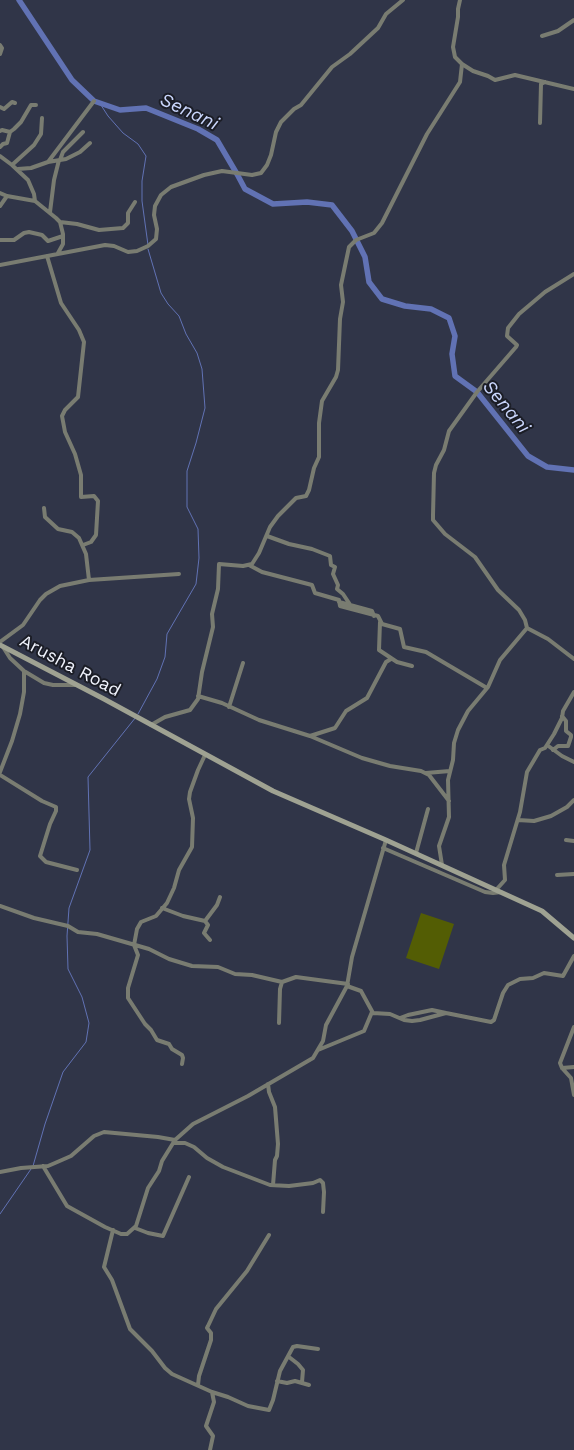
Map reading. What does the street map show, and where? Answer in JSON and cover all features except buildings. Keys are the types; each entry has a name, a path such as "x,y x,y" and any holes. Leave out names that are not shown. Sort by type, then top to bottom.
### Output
{"main road":[{"name":"Arusha Road","path":"1,645 273,790 416,853 544,913 574,938"}],"street":[{"path":"0,265 106,245 128,252 137,251 151,244 156,239 155,206 161,195 171,187 204,175 222,171 252,175 261,173 271,155 276,132 281,122 294,109 302,105 330,69 346,58 374,32 386,14 403,0"},
{"path":"460,0 453,47 455,57 462,64 495,80 515,76 574,89"},
{"path":"542,36 558,31 574,20"},
{"path":"0,45 2,48 0,54"},
{"path":"249,566 255,560 274,520 288,504 298,496 306,496 309,490 314,468 319,457 319,423 322,401 338,370 340,319 343,302 340,285 349,247 356,240 374,233 382,223 426,134 459,86 462,77 462,64"},
{"path":"540,123 541,84 545,82"},
{"path":"48,162 94,101"},
{"path":"0,107 4,109 12,102 15,103"},
{"path":"0,147 8,143 10,132 18,126 32,105 36,105"},
{"path":"12,164 34,145 42,134 42,118"},
{"path":"0,131 10,132"},
{"path":"50,212 54,180 59,160 63,152 83,132"},
{"path":"18,170 59,160 80,152 90,143"},
{"path":"0,156 12,164 32,187 35,201"},
{"path":"0,193 35,201 60,222 63,244 58,253"},
{"path":"0,206 7,196"},
{"path":"60,222 99,230 120,229 127,225 128,213 135,202"},
{"path":"0,240 14,240 29,232 42,235 48,241 63,236"},
{"path":"47,256 61,303 79,330 84,342 78,398 65,410 62,416 65,432 75,454 81,475 81,497 94,496 98,501 96,535 91,542 83,546"},
{"path":"574,274 545,292 519,314 509,326 508,336 516,348 488,379 456,420 449,431 444,450 434,472 434,520 445,534 474,556 498,590 519,610 527,628 548,639 574,659"},
{"path":"44,508 47,519 60,531 70,531 76,534 83,546 88,561 90,580"},
{"path":"267,536 289,544 312,548 330,556 331,565 335,567 333,574 338,585 337,589 351,606"},
{"path":"148,723 190,710 198,696 212,630 212,614 218,589 219,564 249,566 262,572 312,585 315,593 338,599 340,602 351,606 372,611 374,616"},
{"path":"76,685 49,684 24,671 10,658 1,645 23,625 46,594 60,586 90,580 179,574"},
{"path":"340,602 340,605 343,607 379,617 379,650 397,662 412,666"},
{"path":"380,622 400,629 404,647 426,652 486,688"},
{"path":"442,865 439,846 449,817 448,780 458,730 468,711 486,688 500,660 527,628"},
{"path":"310,736 335,728 346,711 367,698 386,662 391,659"},
{"path":"229,707 243,664"},
{"path":"24,671 24,692 20,714 0,773 42,801 56,807 40,856 46,862 77,870"},
{"path":"383,848 485,892 493,893 498,891 505,880 504,865 518,820 527,772 540,750 545,748 574,692"},
{"path":"198,696 259,720 310,736 345,752 374,762 390,766 414,768 426,773 450,771"},
{"path":"553,750 558,746 568,746 572,736 566,730 566,721 562,716"},
{"path":"570,740 574,744"},
{"path":"547,744 553,750 574,762"},
{"path":"182,1064 182,1055 170,1045 157,1040 128,998 128,988 138,955 134,945 140,922 154,917 169,899 179,870 192,846 193,818 189,799 190,792 205,755"},
{"path":"426,773 449,801"},
{"path":"518,820 534,821 551,816 569,808 574,800"},
{"path":"416,853 428,809"},
{"path":"43,1166 67,1206 121,1234 127,1234 135,1228 148,1188 174,1142 193,1124 313,1058 324,1038 325,1026 347,985 352,957 386,840"},
{"path":"566,840 574,842"},
{"path":"557,875 574,874"},
{"path":"205,921 210,916 220,897"},
{"path":"0,906 34,918 68,926 78,932 97,934 149,949 169,960 192,966 218,967 235,974 252,975 282,982 296,977 347,985 361,991 372,1012"},
{"path":"162,908 183,916 205,921 208,926 204,933 210,940"},
{"path":"400,1018 408,1014 432,1010 492,1022 508,985 520,979 533,978 544,973 564,976 574,956"},
{"path":"279,1023 282,982"},
{"path":"372,1012 420,1020 446,1013"},
{"path":"318,1050 364,1031 372,1012"},
{"path":"574,1027 561,1061 562,1068 571,1078 574,1095"},
{"path":"562,1068 574,1067"},
{"path":"268,1084 275,1107 278,1144 277,1156 274,1160 273,1185"},
{"path":"0,1172 56,1163 71,1156 94,1136 104,1132 158,1137 194,1147 206,1158 222,1167 273,1185 295,1186 320,1180 324,1192 323,1212"},
{"path":"135,1228 163,1236 190,1177"},
{"path":"113,1230 104,1267 112,1280 127,1323 130,1329 152,1351 165,1368 181,1379 248,1406 269,1410 274,1400 280,1371 294,1346 318,1349"},
{"path":"198,1385 199,1376 211,1340 211,1333 207,1328 216,1309 247,1270 269,1235"},
{"path":"289,1357 303,1370 302,1382"},
{"path":"277,1382 287,1383 294,1381 309,1385"},
{"path":"210,1450 213,1436 206,1426 213,1408 214,1396 212,1392"}],"green space":[{"path":"421,913 454,924 439,969 406,958"}],"waterway":[{"name":"Senani","path":"19,0 72,80 94,101 120,110 146,108 198,129 217,140 245,189 273,204 307,202 332,205 352,231 365,257 369,282 382,299 405,306 431,309 449,318 455,336 452,354 455,376 477,392 528,456 547,467 574,470"},
{"path":"99,102 108,116 123,133 138,144 146,156 142,181 142,201 148,245"},
{"path":"138,714 157,679 165,657 167,634 196,584 199,558 198,529 187,507 187,471 205,408 202,369 197,353 186,334 179,316 161,293 148,249"},
{"path":"33,1166 63,1072 86,1042 89,1023 82,997 68,969 67,936 69,908 90,850 88,777 136,717"},
{"path":"0,1214 31,1169"}]}
